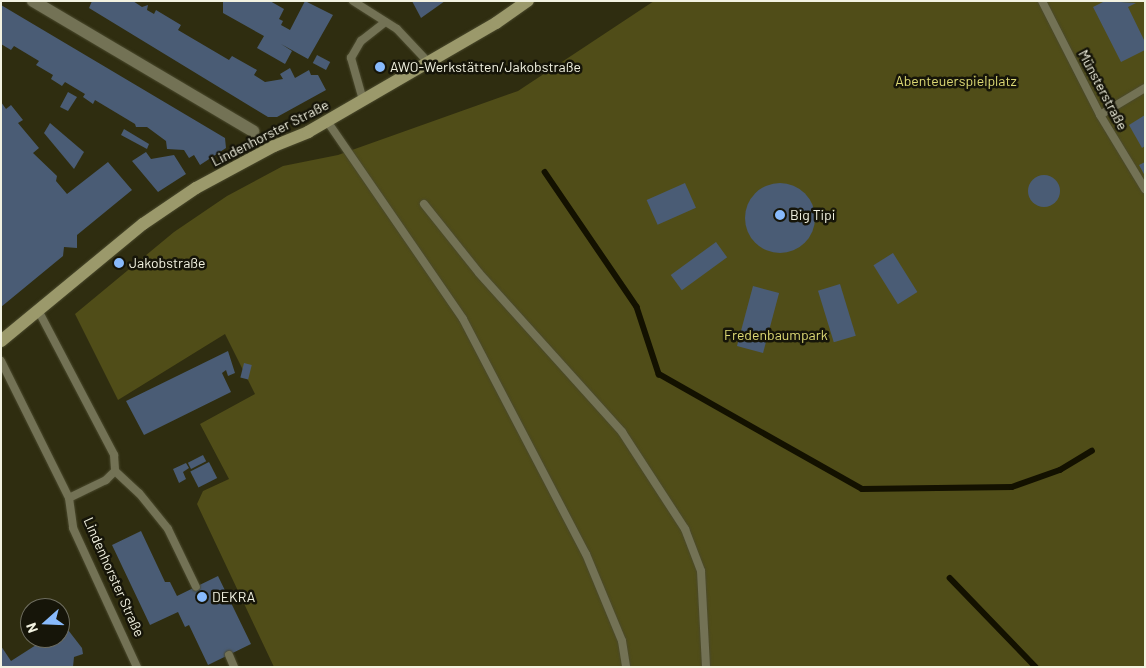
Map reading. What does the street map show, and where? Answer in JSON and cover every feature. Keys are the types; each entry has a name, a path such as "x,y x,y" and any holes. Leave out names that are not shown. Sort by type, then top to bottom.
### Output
{"street":[{"path":"33,1 253,131"},
{"name":"Lindenhorster Straße","path":"1,341 143,224 196,188 327,121 429,63 528,1"}],"lane":[{"path":"354,1 397,29 429,63"},
{"name":"Münsterstraße","path":"1042,1 1100,115 1145,190"},
{"path":"363,100 351,58 360,41 385,22"},
{"path":"1100,115 1145,88"},
{"path":"327,121 463,319 586,554 622,641 626,667"},
{"path":"424,204 479,273 622,432 685,529 701,572 706,667"},
{"path":"38,310 114,455 115,470 139,493 168,529 196,587"},
{"name":"Lindenhorster Straße","path":"1,361 69,498 73,528 137,667"},
{"path":"69,498 106,480 115,470"},
{"path":"228,655 234,667"}],"green space":[{"name":"Fredenbaumpark","path":"654,1 1145,1 1145,667 274,667 197,504 203,491 229,479 200,424 255,394 225,334 118,400 75,314 174,232 227,196 283,166 338,155 518,91"}],"building":[{"path":"92,1 133,1 142,7 148,5 147,10 154,14 156,10 181,25 178,30 229,60 232,56 257,70 254,75 265,82 283,79 280,74 290,68 295,78 309,70 311,75 318,75 326,90 277,117 268,117 89,8"},
{"path":"223,1 270,1 284,9 279,19 283,21 281,25 290,30 305,1 333,15 308,59 281,44 292,51 285,64 257,48 264,36 223,13"},
{"path":"412,1 445,1 421,18"},
{"path":"1105,1 1136,3 1128,7 1145,42 1145,50 1121,62 1093,7"},
{"path":"1,5 225,138 226,148 200,165 194,155 189,158 184,150 167,149 166,141 147,127 136,127 135,124 95,100 93,104 83,97 85,94 65,82 62,86 51,79 53,75 36,65 39,61 14,46 11,50 1,44"},
{"path":"317,55 330,62 326,70 313,63"},
{"path":"68,92 77,97 68,111 60,107"},
{"path":"1,102 6,109 11,105 23,120 18,123 39,148 33,153 57,176 56,181 67,194 108,162 132,190 77,235 77,248 64,247 63,256 1,307"},
{"path":"1145,115 1145,146 1142,148 1129,125"},
{"path":"50,123 84,152 74,169 44,133"},
{"path":"124,129 149,144 147,149 121,135"},
{"path":"146,152 151,159 174,155 186,174 158,192 132,161"},
{"path":"1145,162 1145,176 1139,165"},
{"path":"1044,175 1050,176 1055,180 1059,185 1059,197 1055,202 1050,206 1044,207 1038,206 1033,202 1029,197 1028,191 1029,185 1033,180 1038,176"},
{"path":"685,183 696,208 658,225 647,200"},
{"name":"Big Tipi","path":"780,183 793,186 805,193 812,205 815,218 812,231 805,243 793,250 780,253 767,250 755,243 748,231 745,218 748,205 755,193 767,186"},
{"path":"716,242 727,257 682,290 671,275"},
{"path":"893,253 917,292 898,304 873,265"},
{"path":"840,284 856,336 834,342 818,291"},
{"path":"753,286 779,293 763,353 737,346"},
{"path":"228,351 235,373 228,376 226,370 222,373 231,392 144,435 126,401"},
{"path":"244,363 252,365 248,379 240,378"},
{"path":"203,455 206,461 191,469 188,463"},
{"path":"209,462 217,478 198,488 190,472"},
{"path":"186,463 189,468 183,472 186,479 179,483 173,469"},
{"name":"DEKRA","path":"141,531 165,582 170,582 177,596 218,576 251,644 208,665 189,625 185,627 178,612 150,625 112,545"},
{"path":"70,632 82,648 83,654 74,657 73,667 1,667 1,646 11,661 31,648 70,648"}],"waterway":[{"path":"545,172 637,307 659,374 862,489 1012,487 1060,470 1092,451"},
{"path":"950,578 1036,667"}],"place":[{"name":"AWO-Werkstätten/Jakobstraße","path":"380,67"},
{"name":"Big Tipi","path":"780,215"},
{"name":"Jakobstraße","path":"119,263"},
{"name":"DEKRA","path":"202,597"}],"park label":[{"name":"Abenteuerspielplatz","path":"956,81"}]}
